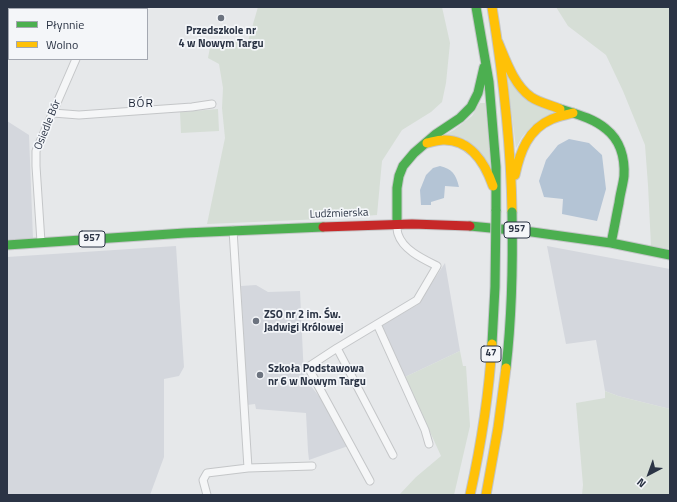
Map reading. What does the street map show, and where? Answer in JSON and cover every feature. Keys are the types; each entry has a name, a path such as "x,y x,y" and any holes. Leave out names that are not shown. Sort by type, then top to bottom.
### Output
{"main road":[{"name":"47","path":"470,495 483,426 490,375 496,282 495,152 486,61 476,7"},
{"name":"47","path":"486,495 507,363 513,270 512,191 507,115 492,7"},
{"path":"498,42 511,73 520,86 530,96 538,101 594,120 604,127 617,140 625,166 611,243"},
{"path":"397,224 399,175 407,161 420,148 431,138 462,118 472,106 477,95 486,61"},
{"path":"512,191 519,157 524,145 532,133 549,120 573,113"},
{"path":"427,143 442,140 452,141 462,144 470,149 483,163 496,194"},
{"name":"Ludźmierska","path":"7,244 233,230 350,225 429,224 485,227 546,233 611,243 670,256"}],"street":[{"name":"Osiedle Bór","path":"41,242 36,150 76,60"},
{"path":"53,113 79,116 212,104"},
{"path":"370,481 308,367 417,300 437,266 420,257 403,243 398,234 397,224"},
{"path":"233,230 248,468"},
{"path":"377,324 425,430 429,444"},
{"path":"337,348 393,455"},
{"path":"207,495 202,480 207,473 248,468 312,466"}],"shaded area":[{"path":"7,7 71,7 8,8 7,55"},
{"path":"258,7 442,7 450,43 446,83 442,102 431,112 402,130 382,161 377,215 207,224 225,138 222,108 223,88 219,64 208,58 211,42 248,41"},
{"path":"556,7 670,7 670,249 651,246 645,145 623,91 606,55 568,26"},
{"path":"507,77 514,86 557,112 532,126 522,137 516,148"},
{"path":"480,103 485,103 491,171 472,145 465,139 443,136 454,130 472,116"},
{"path":"218,109 219,131 181,133 180,112"},
{"path":"7,121 29,135 33,239 7,241"},
{"path":"176,246 184,367 179,376 164,379 164,457 150,495 7,495 7,257"},
{"path":"547,246 670,269 670,409 618,396 605,391 596,340 566,344"},
{"path":"445,263 460,351 405,377 381,326 417,305"},
{"path":"256,285 268,292 300,291 304,378 324,402 348,446 309,460 306,413 256,409 255,404 247,405 241,286"},
{"path":"460,351 463,366 466,366 470,426 454,495 399,495 416,477 441,456 405,377"},
{"path":"605,391 618,396 670,409 670,495 582,495 583,485 576,403 605,398"}],"water":[{"path":"569,139 589,143 602,155 606,189 597,221 562,214 563,199 544,197 539,181 546,160 558,145"},
{"path":"440,166 453,173 459,187 445,186 444,198 431,202 431,205 421,205 420,190 426,175 433,168"}],"traffic: fast":[{"path":"476,7 489,82 496,167 496,211"},
{"path":"397,224 397,188 399,176 403,166 414,153 436,134 460,118 471,107 478,93 484,67"},
{"path":"470,226 532,232 611,243 624,176 624,163 621,150 615,138 601,125 584,117 560,109"},
{"path":"492,344 495,287 496,211"},
{"path":"506,368 512,290 512,212"},
{"path":"7,245 185,233 323,227"},
{"path":"611,243 670,255"}],"traffic: slow":[{"path":"492,7 506,109 512,212"},
{"path":"498,42 507,65 525,92 538,101 560,109"},
{"path":"515,175 526,142 531,135 544,123 554,118 573,113"},
{"path":"427,143 441,140 453,141 469,148 481,161 493,186"},
{"path":"470,495 484,420 492,344"},
{"path":"486,495 498,428 506,368"}],"traffic: jam":[{"path":"323,227 412,224 470,226"}],"place":[{"name":"Przedszkole nr 4 w Nowym Targu","path":"221,18"},
{"name":"ZSO nr 2 im. Św. Jadwigi Królowej","path":"256,321"},
{"name":"Szkoła Podstawowa nr 6 w Nowym Targu","path":"260,375"}],"district":[{"name":"BÓR","path":"141,104"}]}
